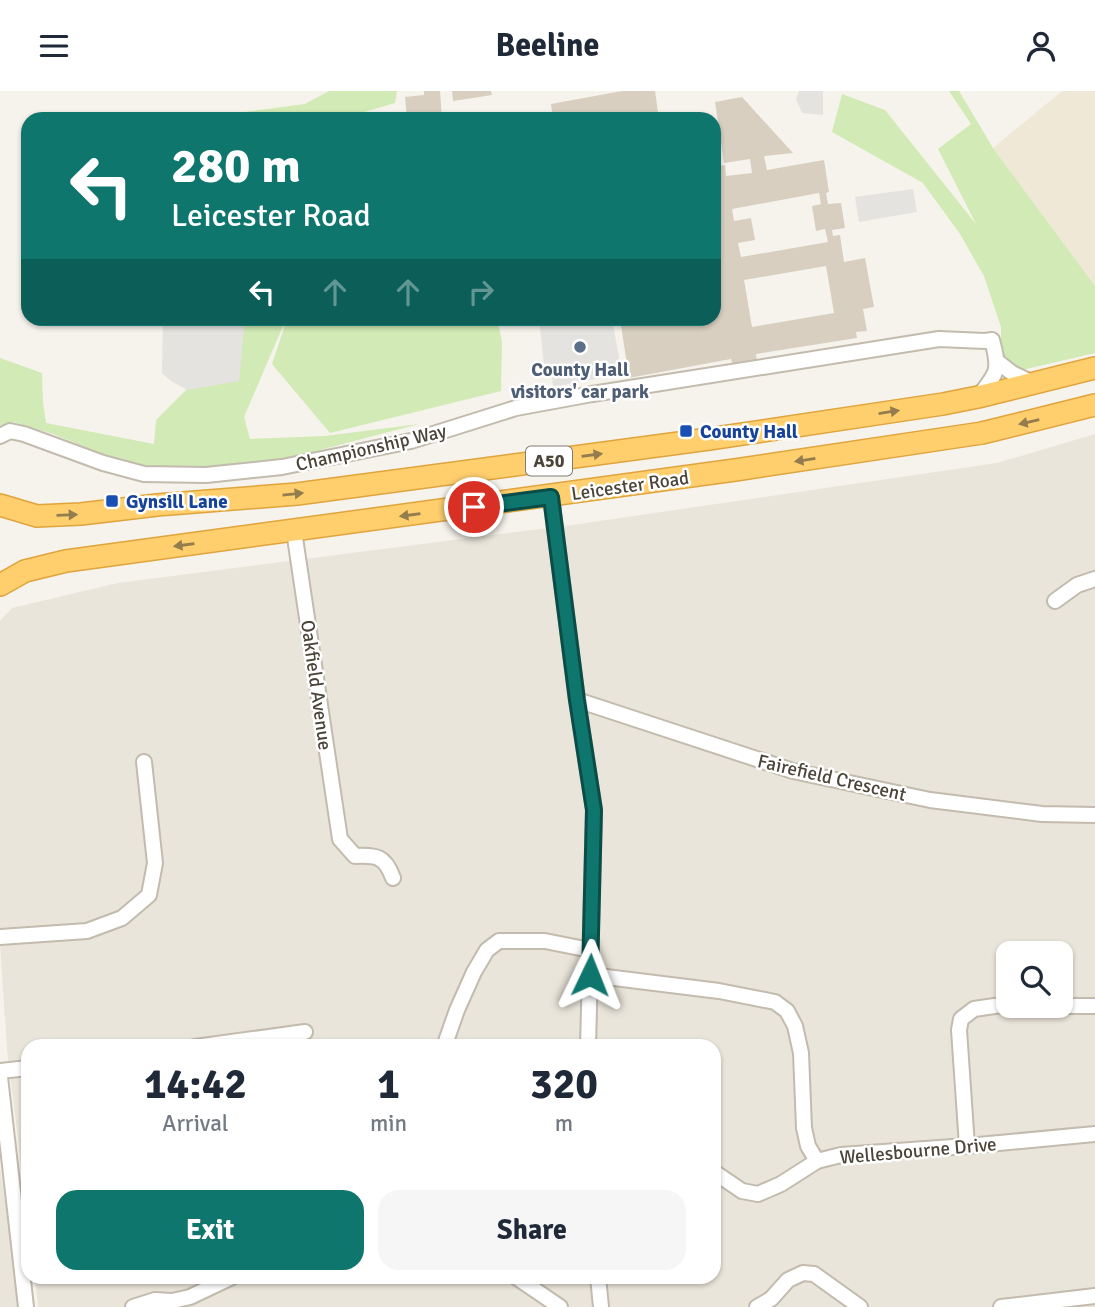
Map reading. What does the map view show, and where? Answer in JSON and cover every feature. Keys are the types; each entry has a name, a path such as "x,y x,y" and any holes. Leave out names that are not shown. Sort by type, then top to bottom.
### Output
{"highway":[{"name":"Leicester Road","path":"0,505 37,516 297,494 709,439 978,397 1095,368"},
{"name":"Leicester Road","path":"0,585 25,571 66,561 551,497 982,432 1095,405"}],"street":[{"name":"Championship Way","path":"0,436 10,431 24,434 103,463 144,474 219,474 282,467 411,442 516,408 939,339 992,339 998,362"},
{"path":"978,397 994,377 998,362 1012,373 1033,383"},
{"path":"551,497 594,810 588,1039"},
{"name":"Oakfield Avenue","path":"294,531 340,839 355,856 376,857 385,861 393,878"},
{"path":"1055,601 1077,585 1095,579"},
{"name":"Fairefield Crescent","path":"577,700 793,771 930,800 1042,814 1095,815"},
{"path":"0,937 87,931 122,918 149,895 155,863 144,762"},
{"path":"447,1039 474,972 487,950 499,941 545,941 590,950"},
{"path":"590,975 719,991 775,1002 787,1011 795,1026 801,1053 804,1128 808,1146 817,1161"},
{"path":"967,1146 959,1030 961,1019 974,1009 996,1006"},
{"path":"1073,1006 1095,1006"},
{"path":"254,1039 305,1032"},
{"path":"0,1071 21,1069"},
{"path":"0,1077 21,1263"},
{"name":"Wellesbourne Drive","path":"721,1177 742,1192 758,1194 781,1184 817,1161 841,1155 1095,1134"},
{"path":"757,1307 771,1299 788,1280 803,1273 814,1273 860,1307"},
{"path":"23,1284 26,1307"},
{"path":"133,1307 155,1300 172,1301 190,1297 217,1284"},
{"path":"526,1284 560,1307"},
{"path":"599,1284 601,1307"},
{"path":"1001,1307 1095,1296"}],"shaded area":[{"path":"799,91 823,91 823,115 802,113 796,99"},
{"path":"1062,91 1095,91 1095,286 993,148"},
{"path":"913,189 917,212 859,222 855,197"},
{"path":"163,326 244,326 239,381 187,390 162,373"},
{"name":"County Hall visitors' car park","path":"540,326 613,326 622,374 553,387 552,375 545,375"},
{"path":"1095,434 1095,1307 38,1307 36,1284 721,1284 721,1039 21,1039 21,1164 7,1049 0,944 0,621 12,608 118,583 579,524 997,463"},
{"path":"0,1168 20,1294 20,1307 0,1307"}],"green space":[{"path":"329,91 397,91 395,103 364,112 245,112 305,104"},
{"path":"949,91 959,91 993,148 1095,286 1095,353 1022,370 1001,357 1001,327 984,276 960,234 923,183 832,132 842,94 885,110 976,224 938,149 971,124"},
{"path":"241,326 283,326 244,417 250,439 325,436 419,424 282,460 187,469 153,467 112,458 53,434 14,422 0,426 0,358 42,373 46,423 154,444 156,420 238,338"},
{"path":"285,326 499,326 502,341 501,391 330,433 272,364"}],"building":[{"path":"424,91 440,91 442,112 406,112 405,97 424,95"},
{"path":"452,91 491,91 492,95 453,101"},
{"path":"622,91 655,91 658,112 552,112 551,104"},
{"path":"742,97 793,153 764,156 767,170 824,160 828,204 841,203 845,228 832,230 833,236 840,235 844,262 865,258 874,307 863,309 867,331 856,332 857,338 756,354 757,362 733,366 731,359 629,378 621,326 721,326 721,166 725,165 726,176 752,173 750,159 724,163 721,112 716,112 715,102","holes":["819,193 821,204 812,206 816,231 825,229 828,242 741,257 738,243 755,240 751,218 734,221 732,209","826,266 834,313 752,327 744,280"]}],"place":[{"name":"County Hall visitors' car park","path":"580,347"},
{"name":"County Hall","path":"686,431"},
{"name":"Gynsill Lane","path":"112,501"}],"route":[{"path":"474,507 551,497 594,810 590,975"}]}
